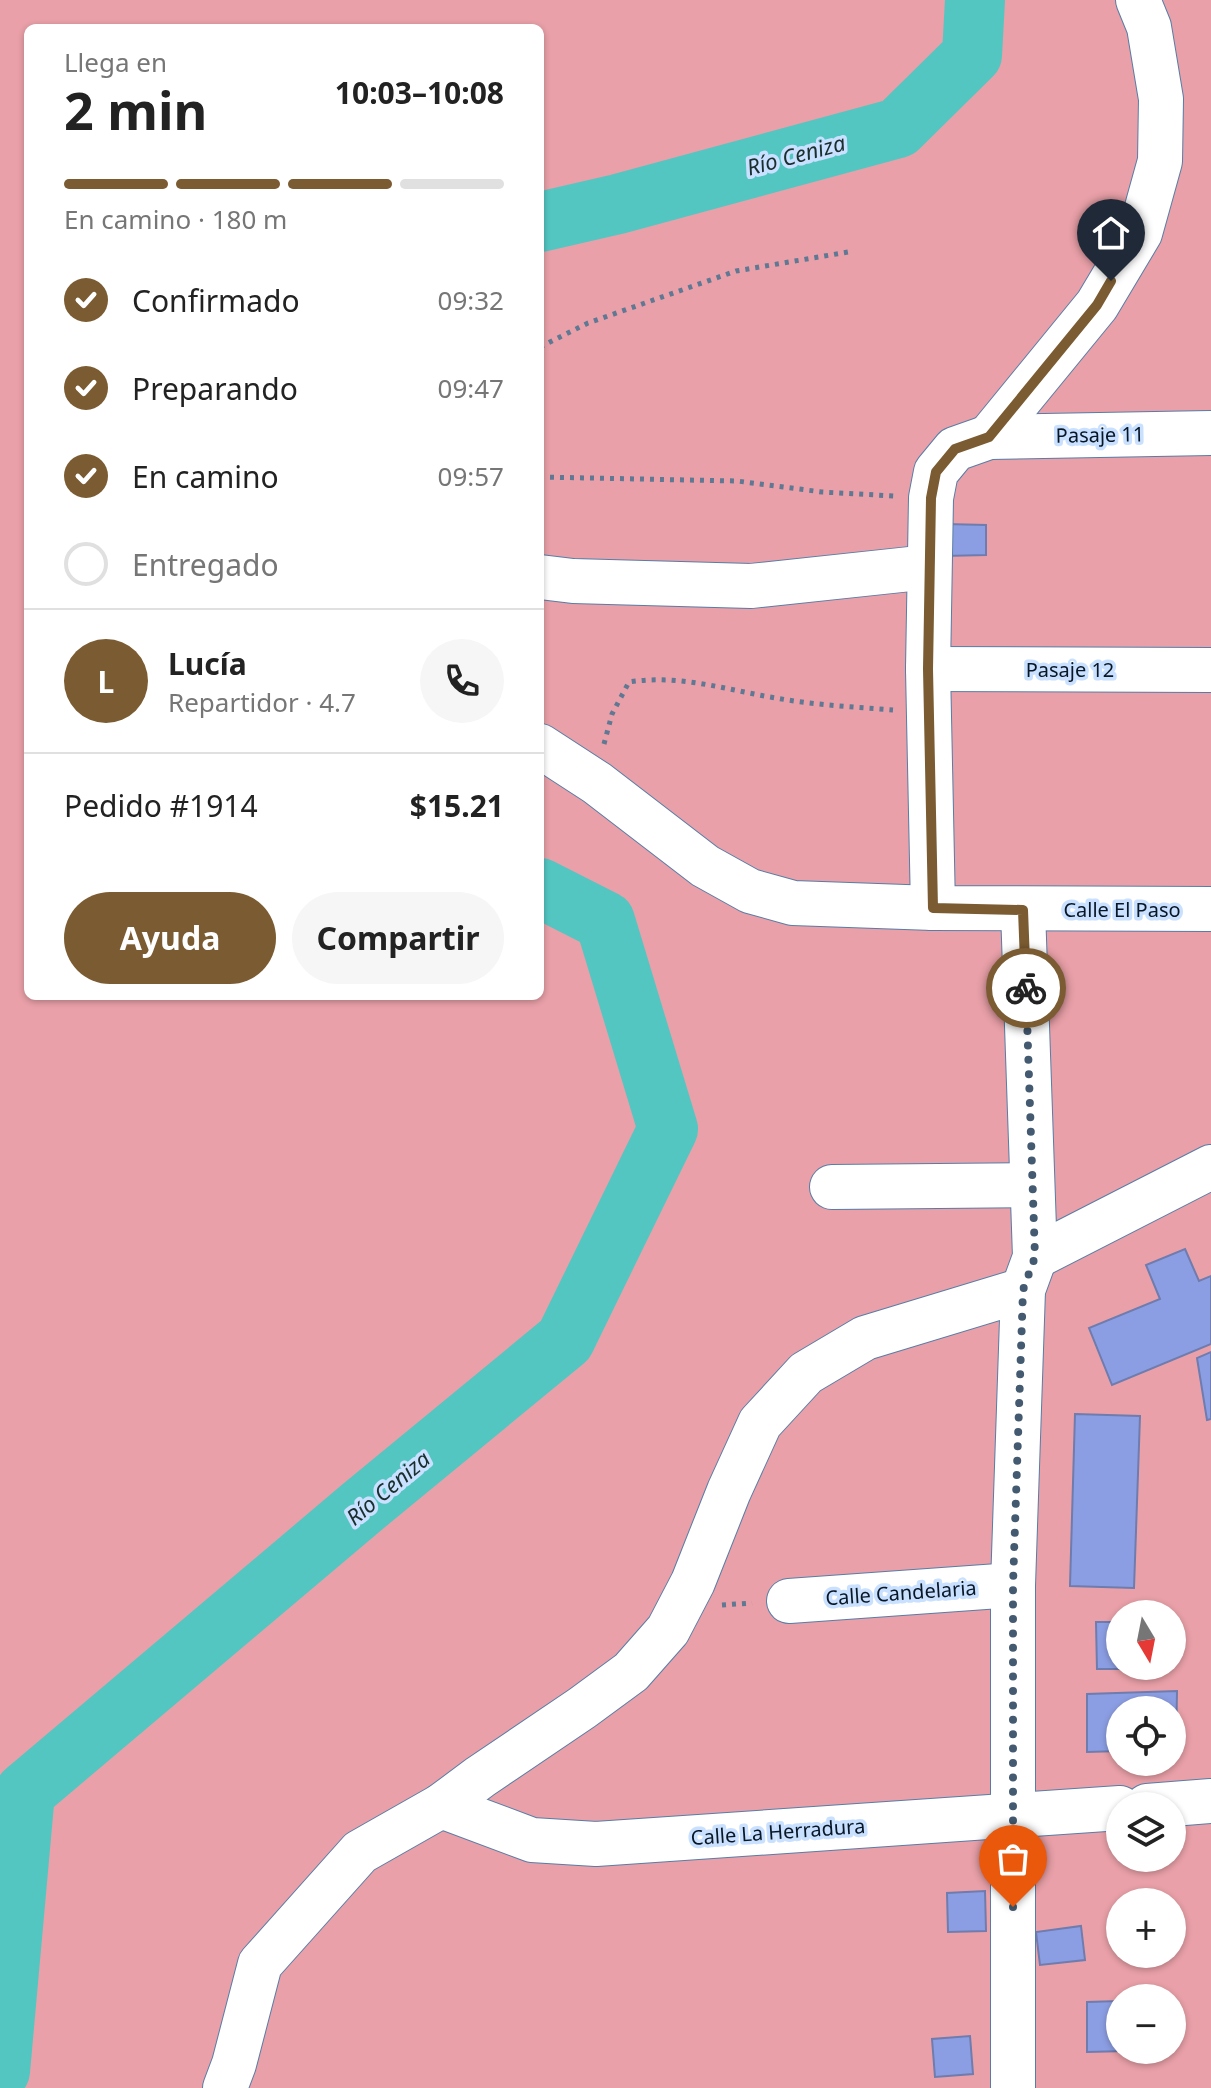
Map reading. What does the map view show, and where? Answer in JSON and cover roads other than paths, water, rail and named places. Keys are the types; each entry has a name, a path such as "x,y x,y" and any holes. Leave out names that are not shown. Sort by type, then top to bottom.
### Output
{"street":[{"path":"933,908 928,669 931,498 936,472 955,449 989,437 1097,305 1140,233 1160,161 1161,99 1149,27 1138,0"},
{"name":"Pasaje 11","path":"989,437 1211,433"},
{"path":"544,577 751,586 929,567"},
{"name":"Pasaje 12","path":"928,669 1211,670"},
{"name":"Calle El Paso","path":"544,749 597,783 705,866 750,891 793,903 1023,910 1211,909"},
{"path":"1013,2088 1013,1585 1032,1185 1023,910"},
{"path":"225,2088 260,1964 360,1852 441,1806 582,1708 631,1672 668,1630 693,1582 760,1423 806,1373 865,1338 1029,1274 1211,1167"},
{"path":"832,1187 1032,1185"},
{"name":"Calle Candelaria","path":"789,1601 1013,1585"},
{"path":"1186,1803 1211,1801"},
{"name":"Calle La Herradura","path":"441,1806 532,1840 596,1844 1106,1809"}],"waterway":[{"name":"Río Ceniza","path":"544,221 898,128 972,55 975,0"},
{"name":"Río Ceniza","path":"0,2071 25,1792 565,1340 668,1129 605,921 544,890"}]}
